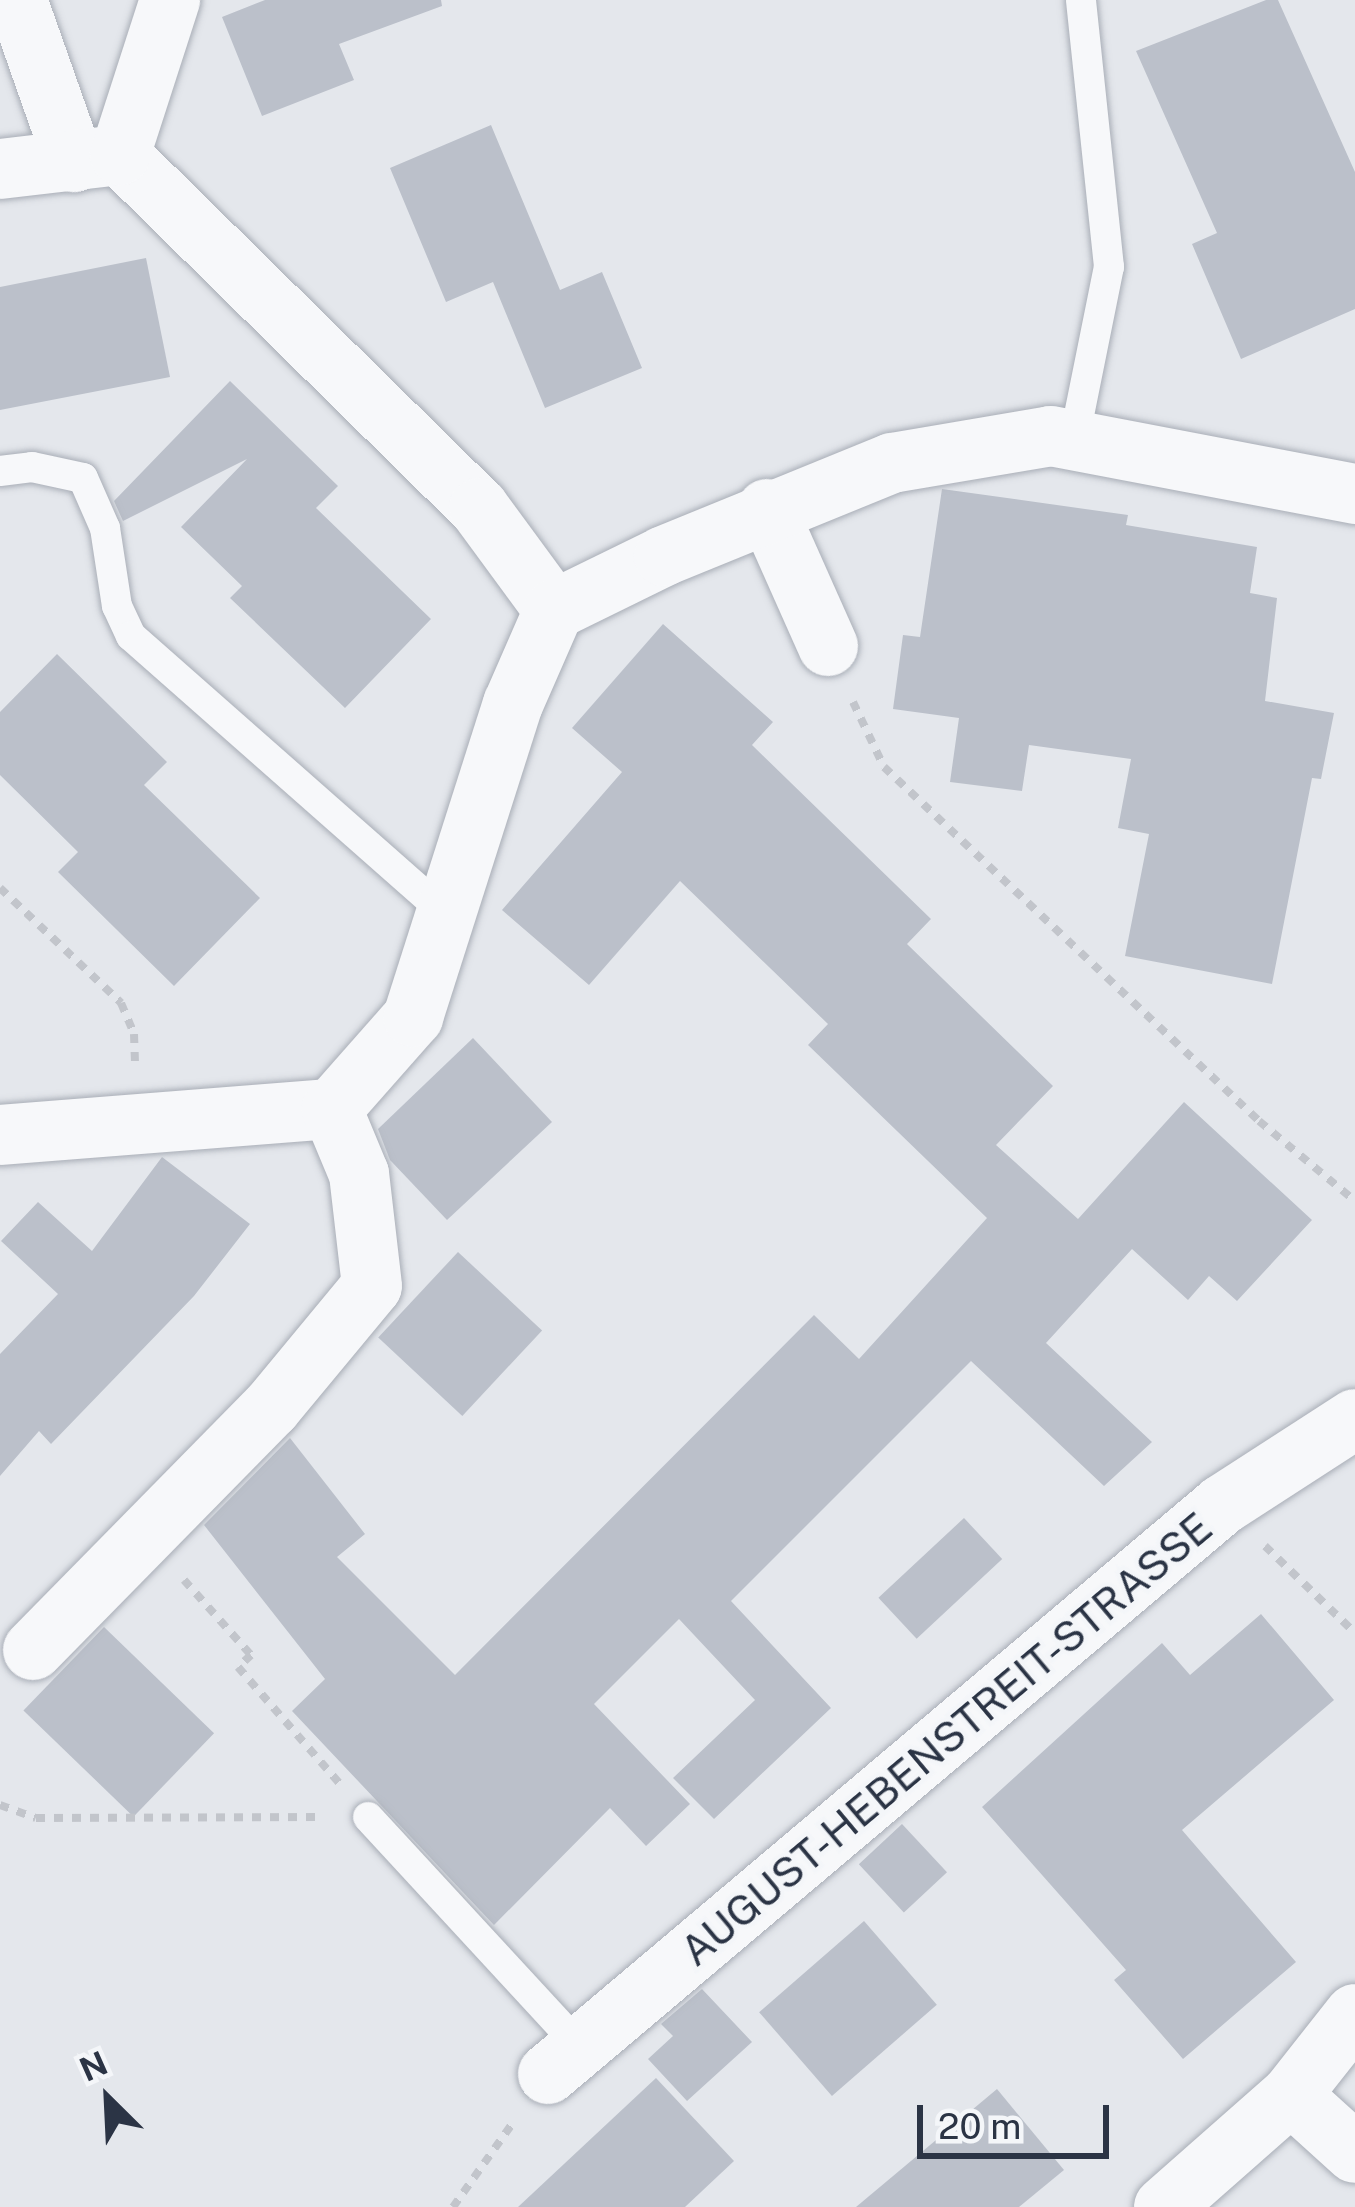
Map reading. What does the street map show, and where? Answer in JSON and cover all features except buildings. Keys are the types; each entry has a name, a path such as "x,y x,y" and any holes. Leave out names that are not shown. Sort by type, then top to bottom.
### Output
{"street":[{"path":"17,0 97,159 479,508 554,610"},
{"path":"97,159 170,0"},
{"path":"0,169 97,159"},
{"path":"0,1135 332,1109 413,1017 513,704 554,610 767,509 892,463 1052,436 1355,494"},
{"path":"767,509 828,646"},
{"path":"33,1650 147,1539 372,1286 358,1174 332,1109"},
{"name":"AUGUST-HEBENSTREIT-STRASSE","path":"565,2061 1222,1504 1355,1420"},
{"path":"1164,2207 1291,2095 1355,2014"},
{"path":"1291,2095 1355,2153"}],"lane":[{"path":"1074,440 1109,267 1081,0"},
{"path":"0,471 32,467 83,478 105,528 117,606 130,636 448,915"},
{"path":"368,1817 565,2061"}],"path":[{"path":"828,646 884,767 1259,1121 1355,1201"},
{"path":"0,888 121,1003 134,1034 137,1124"},
{"path":"1222,1504 1355,1633"},
{"path":"147,1539 250,1655 238,1667 368,1817"},
{"path":"0,1805 36,1819 368,1817"},
{"path":"453,2207 565,2061"}]}
